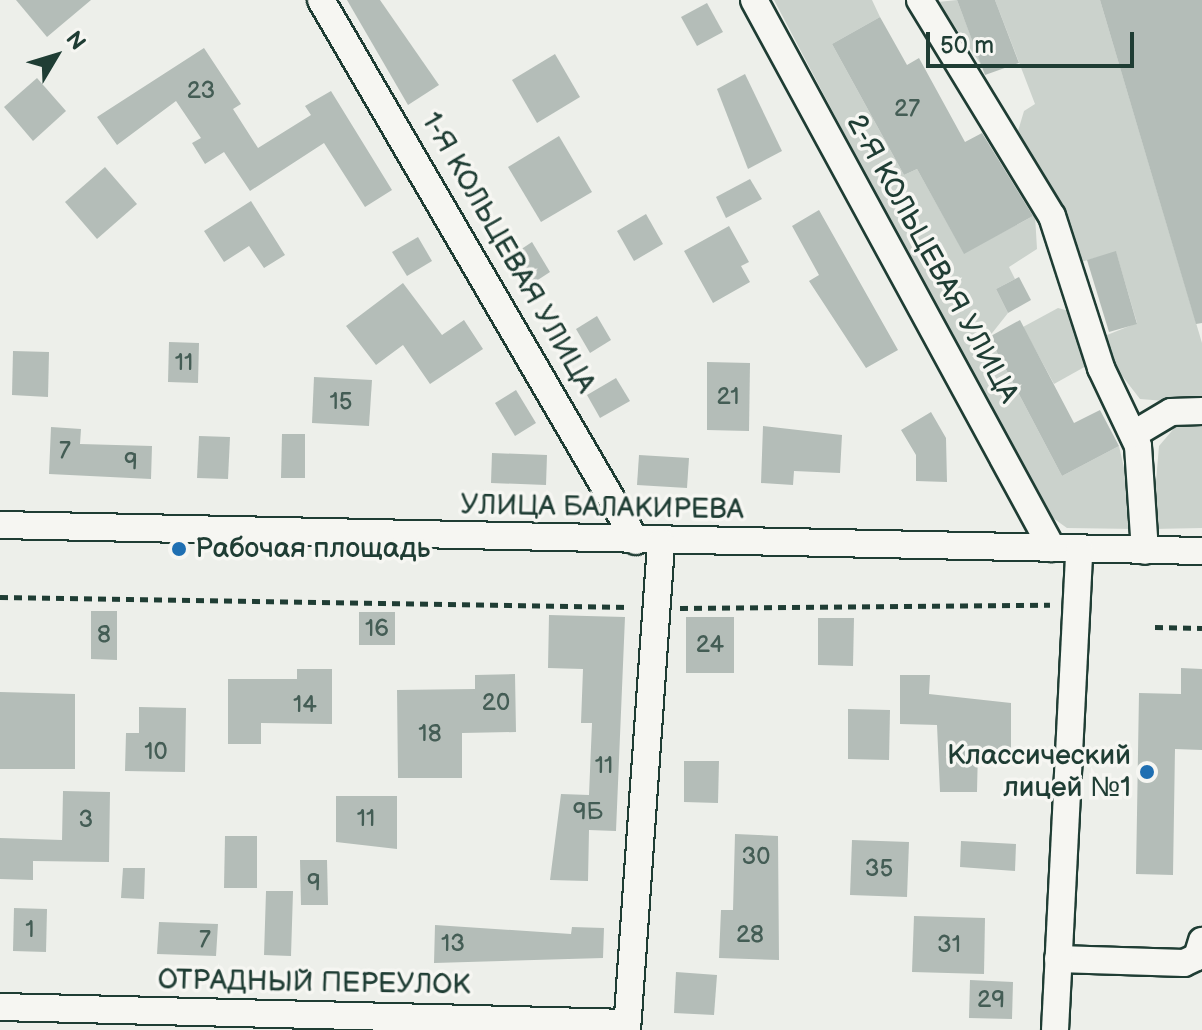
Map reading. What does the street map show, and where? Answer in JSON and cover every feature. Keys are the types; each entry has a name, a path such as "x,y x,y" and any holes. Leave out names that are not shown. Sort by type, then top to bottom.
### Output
{"street":[{"name":"1-Я КОЛЬЦЕВАЯ УЛИЦА","path":"321,0 649,542"},
{"name":"2-Я КОЛЬЦЕВАЯ УЛИЦА","path":"754,0 1052,548"},
{"path":"920,0 1047,206 1101,368 1134,434 1145,551"},
{"path":"1134,434 1171,412 1202,411"},
{"name":"УЛИЦА БАЛАКИРЕВА","path":"0,525 649,542 1202,551"},
{"path":"627,1026 657,608 649,542"},
{"path":"1055,1030 1079,549"},
{"path":"1058,959 1184,963 1197,957 1202,941"},
{"path":"5,1007 27,1030"},
{"name":"ОТРАДНЫЙ ПЕРЕУЛОК","path":"5,1007 213,1021 627,1026"}],"path":[{"path":"0,597 657,608 1076,605"},
{"path":"1155,627 1202,628"}],"shaded area":[{"path":"774,0 872,0 880,17 832,44 904,175 917,169 964,253 1035,215 1037,249 1009,267 1015,279 996,289 1008,313 989,337 1062,476 1119,446 1138,529 1067,528 1043,511"},
{"path":"957,0 982,66 938,2"},
{"path":"995,0 1100,0 1202,343 1202,404 1140,399 1109,359 1102,337 1137,323 1116,252 1081,262 1018,131 1024,111 1035,104"},
{"path":"1058,308 1073,312 1088,365 1054,384 1023,327"},
{"path":"1202,415 1202,528 1152,529 1159,446 1176,426"}],"building":[{"path":"16,0 91,0 47,37"},
{"path":"347,0 380,0 439,85 408,105"},
{"path":"957,0 995,0 1019,63 985,75"},
{"path":"1100,0 1202,0 1202,323 1196,324"},
{"path":"707,3 723,32 697,46 681,17"},
{"path":"880,17 907,65 919,58 965,142 982,133 1033,216 964,254 917,169 904,175 832,44"},
{"path":"204,48 241,104 233,109 258,148 311,115 305,106 331,91 392,190 365,207 324,143 250,191 224,152 205,164 192,143 201,138 176,101 117,145 97,117"},
{"path":"555,54 580,97 537,123 512,80"},
{"path":"745,74 782,151 748,169 717,89"},
{"path":"37,78 66,111 33,141 4,107"},
{"path":"559,136 592,192 541,222 508,167"},
{"path":"105,167 137,204 97,239 65,202"},
{"path":"750,179 762,199 726,218 716,197"},
{"path":"251,201 285,255 264,268 249,246 224,262 204,231"},
{"path":"819,210 898,350 866,368 809,281 819,275 792,226"},
{"path":"646,214 663,244 634,261 617,231"},
{"path":"729,226 749,262 741,266 750,282 713,303 684,251"},
{"path":"418,237 432,261 407,276 392,252"},
{"path":"532,242 550,272 527,287 508,258"},
{"path":"1116,251 1137,324 1109,332 1087,260"},
{"path":"1019,277 1031,300 1008,313 996,289"},
{"path":"403,283 442,335 464,320 483,349 430,384 403,345 376,365 346,326"},
{"path":"597,316 611,340 590,353 576,329"},
{"path":"1020,320 1074,423 1100,410 1119,446 1062,476 989,337"},
{"path":"169,342 199,343 198,383 168,382"},
{"path":"13,351 49,352 48,397 12,395"},
{"path":"707,362 750,363 749,431 707,430"},
{"path":"314,377 372,380 369,426 312,423"},
{"path":"616,378 630,401 600,418 587,395"},
{"path":"516,390 536,423 515,436 495,403"},
{"path":"931,412 946,438 947,482 916,481 916,455 901,430"},
{"path":"763,426 842,435 840,473 794,471 793,485 761,483"},
{"path":"51,427 81,429 80,444 152,446 151,479 49,474"},
{"path":"282,434 305,434 305,478 281,478"},
{"path":"199,436 230,437 228,479 197,478"},
{"path":"492,453 547,455 546,485 491,483"},
{"path":"639,455 689,458 687,488 637,485"},
{"path":"91,611 117,611 117,660 91,659"},
{"path":"359,612 395,612 395,645 359,645"},
{"path":"549,615 625,617 616,831 589,830 588,881 550,880 561,794 589,795 592,723 581,723 583,669 548,668"},
{"path":"686,617 734,617 734,673 686,673"},
{"path":"818,618 854,618 853,666 818,665"},
{"path":"1181,668 1202,669 1202,750 1175,749 1173,875 1136,874 1139,693 1181,694"},
{"path":"297,669 332,669 332,724 261,723 261,744 228,744 228,679 297,679"},
{"path":"515,674 516,732 462,733 462,778 398,778 397,690 475,689 475,675"},
{"path":"900,675 930,675 929,694 1011,703 1011,749 978,749 977,792 940,792 937,725 900,724"},
{"path":"0,692 75,694 75,769 0,769"},
{"path":"139,707 186,708 185,772 125,771 126,733 139,733"},
{"path":"848,709 890,710 889,760 848,759"},
{"path":"684,761 719,761 718,803 684,802"},
{"path":"63,791 110,792 109,862 33,861 33,880 0,879 0,838 62,840"},
{"path":"336,796 397,796 397,849 336,842"},
{"path":"735,834 778,836 779,960 719,958 721,910 733,910"},
{"path":"225,836 257,836 257,888 224,888"},
{"path":"852,840 909,842 907,897 850,895"},
{"path":"961,841 1016,844 1015,871 960,867"},
{"path":"300,860 327,860 328,905 301,905"},
{"path":"123,868 145,868 144,899 121,898"},
{"path":"266,891 293,891 291,956 264,955"},
{"path":"14,908 47,909 46,952 13,951"},
{"path":"914,916 985,918 984,974 912,972"},
{"path":"159,922 218,924 216,956 157,954"},
{"path":"435,925 571,934 572,927 604,928 603,958 434,963"},
{"path":"676,972 717,975 714,1015 674,1013"},
{"path":"970,980 1013,982 1012,1019 969,1018"}],"place":[{"name":"Рабочая площадь","path":"179,549"},
{"name":"Классический лицей №1","path":"1147,772"}]}
